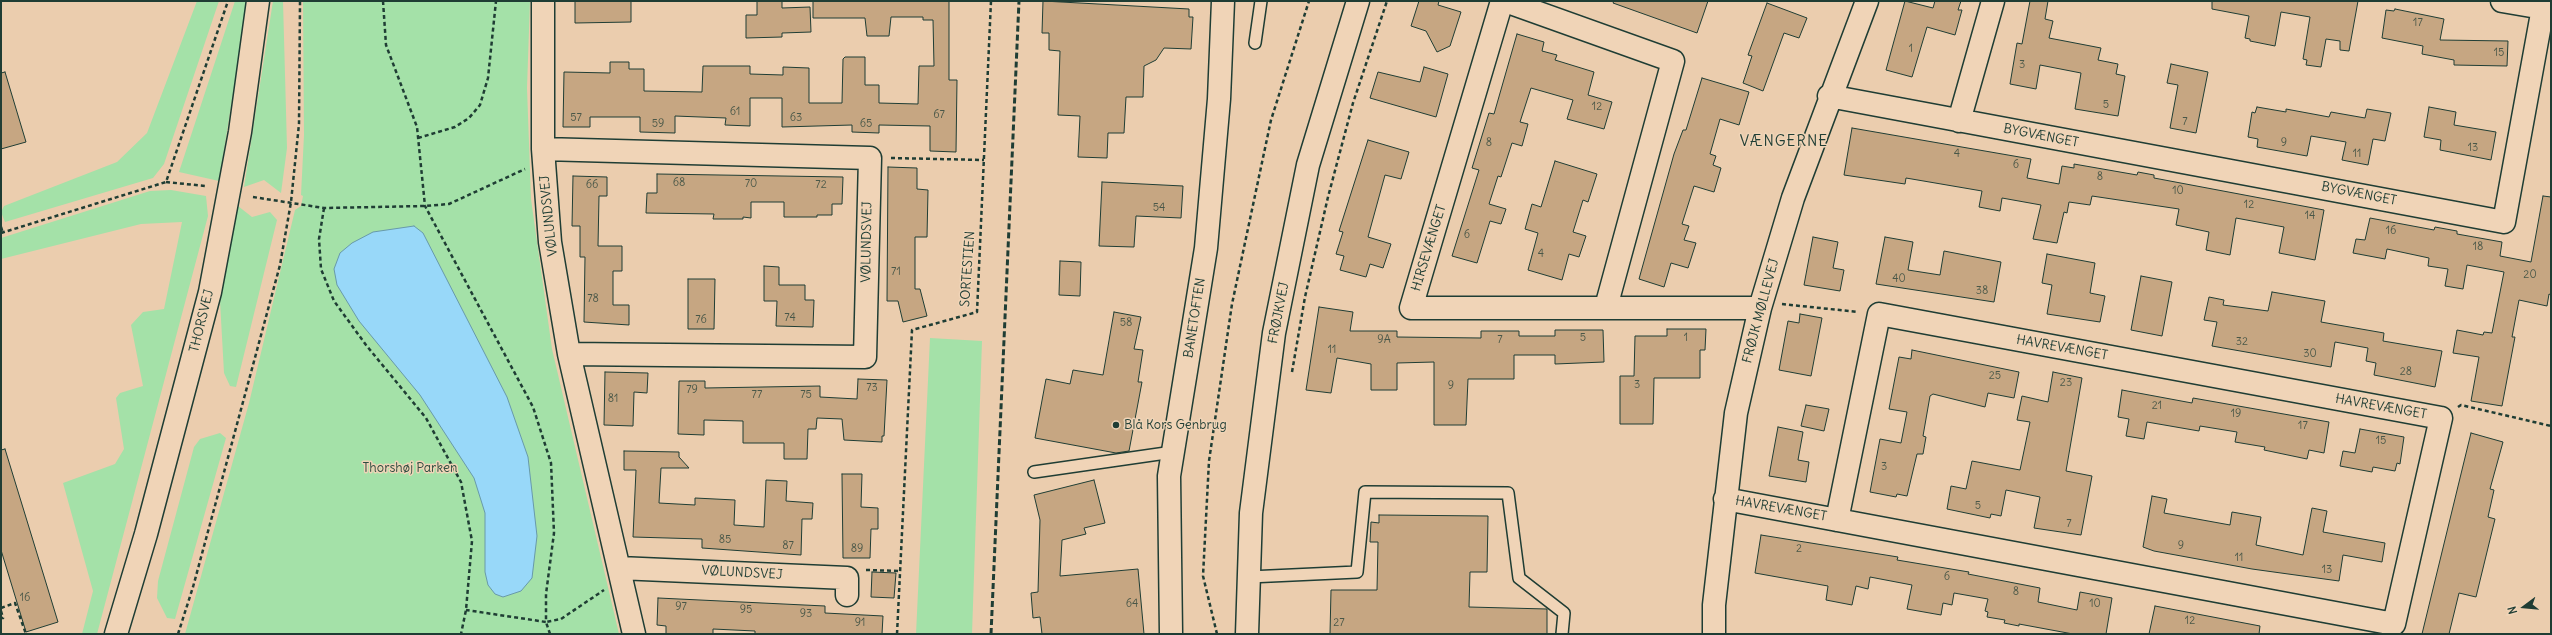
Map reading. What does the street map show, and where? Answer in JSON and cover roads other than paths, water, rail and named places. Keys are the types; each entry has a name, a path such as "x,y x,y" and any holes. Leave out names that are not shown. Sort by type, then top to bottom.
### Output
{"street":[{"name":"THORSVEJ","path":"116,634 146,534 210,292 240,132 258,1"},
{"name":"VØLUNDSVEJ","path":"543,1 543,155 550,242 569,354 634,634"},
{"name":"BANETOFTEN","path":"1171,634 1169,476 1206,248 1219,99 1223,1"},
{"name":"FRØJKVEJ","path":"1247,634 1251,513 1274,333 1308,165 1358,1"},
{"name":"HIRSEVÆNGET","path":"1502,1 1411,308 1760,308"},
{"path":"1505,1 1673,61 1606,307"},
{"name":"FRØJK MØLLEVEJ","path":"1714,634 1714,604 1736,413 1760,308 1793,198 1829,96 1867,1"},
{"path":"1959,121 1993,1"},
{"name":"BYGVÆNGET","path":"1829,96 2504,222 2544,8 2502,1"},
{"name":"VØLUNDSVEJ","path":"543,155 870,158 864,357 569,354"},
{"name":"HAVREVÆNGET","path":"1725,499 1837,520 2394,624 2441,418 1879,314 1837,520"},
{"name":"VØLUNDSVEJ","path":"618,568 847,587"}],"lane":[{"path":"1255,43 1261,1"},
{"path":"1034,472 1173,452"},
{"path":"1249,577 1357,572 1365,492 1508,492 1519,578 1564,613 1562,634"}],"water":[{"path":"414,226 423,233 507,397 528,457 537,536 532,578 521,591 503,597 495,594 488,585 485,572 485,513 474,478 420,395 359,321 337,285 334,269 340,253 352,243 373,232"}],"railway":[{"path":"991,634 1019,1"}],"place":[{"name":"Blå Kors Genbrug","path":"1116,425"}],"district":[{"name":"VÆNGERNE","path":"1784,142"}],"park label":[{"name":"Thorshøj Parken","path":"410,468"}]}
